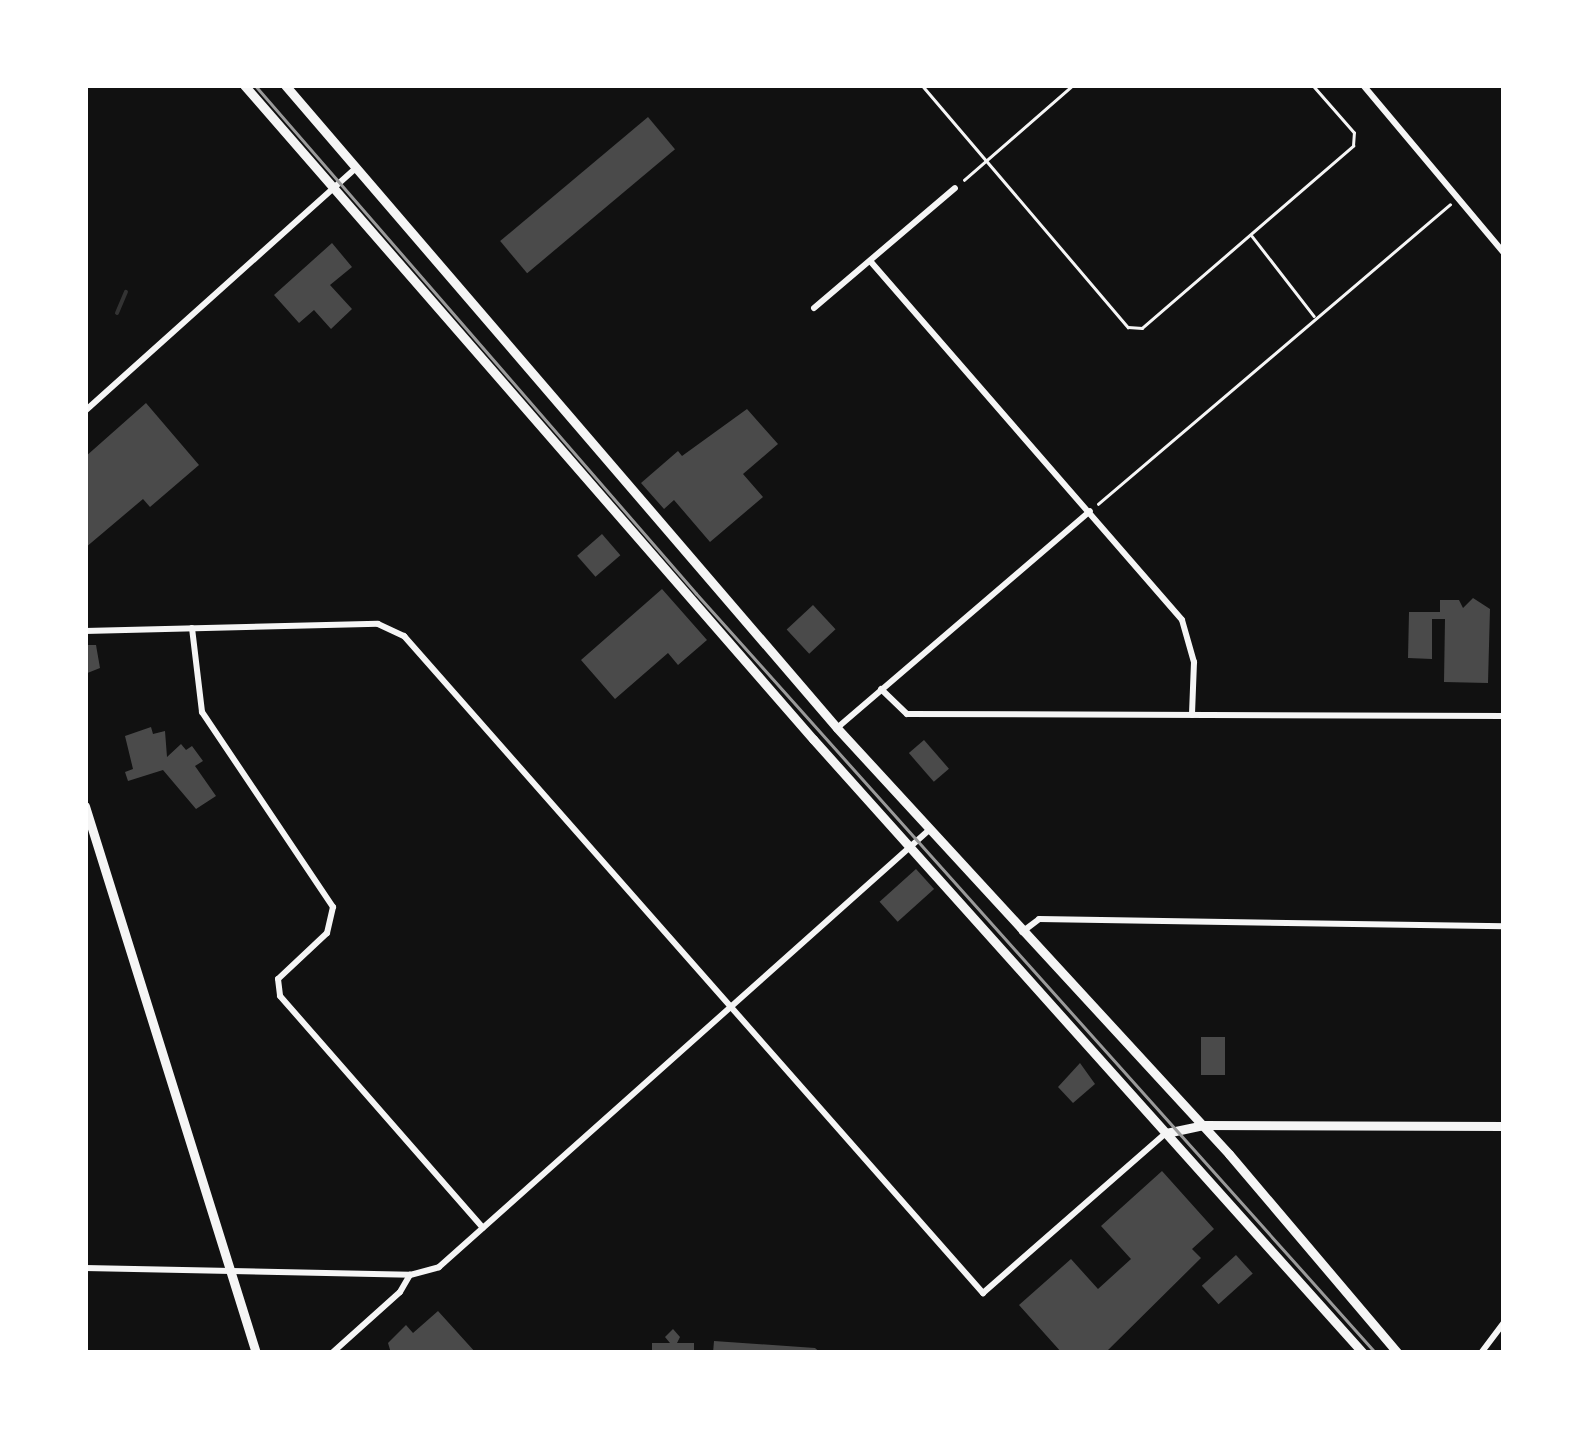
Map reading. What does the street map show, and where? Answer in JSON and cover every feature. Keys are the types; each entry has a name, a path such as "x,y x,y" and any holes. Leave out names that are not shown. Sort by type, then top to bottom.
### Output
{"main road":[{"path":"244,85 909,846 1363,1353"},
{"path":"285,85 837,728 1202,1125 1398,1353"},
{"path":"85,806 256,1353"},
{"path":"1166,1133 1202,1125 1504,1126"}],"street":[{"path":"1363,85 1504,253"},
{"path":"85,411 356,168"},
{"path":"814,308 955,188"},
{"path":"871,262 1090,511 1191,637 1192,715"},
{"path":"837,728 1090,511"},
{"path":"85,631 389,627 417,647 982,1293 1166,1133"},
{"path":"192,628 202,712 332,907 327,933 278,979 280,996 483,1228"},
{"path":"881,688 908,714 1504,716"},
{"path":"85,1268 410,1275 439,1268 731,1002 928,831"},
{"path":"1021,932 1038,919 1504,926"},
{"path":"332,1353 400,1292 410,1275"},
{"path":"1482,1353 1504,1324"}],"path":[{"path":"922,85 1128,327 1154,319 1352,146 1354,133 1312,85"},
{"path":"955,188 1074,85"},
{"path":"1090,511 1458,197"},
{"path":"1251,235 1316,318"}],"building":[{"path":"648,117 675,149 527,273 500,241"},
{"path":"332,243 352,267 330,285 352,309 331,329 314,310 299,323 274,295"},
{"path":"146,403 199,465 150,507 143,499 85,548 85,457"},
{"path":"747,409 778,444 743,474 763,497 710,542 674,500 664,509 641,483 678,451 682,456"},
{"path":"602,534 620,555 595,577 577,556"},
{"path":"662,589 707,640 678,665 668,653 615,699 581,660"},
{"path":"1473,598 1490,609 1488,683 1444,682 1445,619 1432,619 1432,659 1408,658 1409,612 1440,612 1440,600 1459,600 1463,608"},
{"path":"813,605 836,629 809,654 787,630"},
{"path":"85,645 96,645 100,668 85,674"},
{"path":"151,727 153,734 165,731 167,757 181,744 186,750 192,746 203,761 195,766 216,796 196,809 163,770 128,781 125,772 133,769 125,736"},
{"path":"924,740 949,769 934,782 909,753"},
{"path":"916,869 934,889 898,922 880,902"},
{"path":"1201,1037 1225,1037 1225,1075 1201,1075"},
{"path":"1080,1063 1095,1084 1073,1103 1058,1087"},
{"path":"1162,1171 1214,1229 1192,1249 1201,1258 1105,1353 1062,1353 1019,1305 1071,1259 1098,1289 1131,1259 1101,1226"},
{"path":"1236,1255 1253,1274 1219,1304 1202,1286"},
{"path":"438,1311 476,1353 391,1353 388,1343 406,1325 413,1333"},
{"path":"673,1329 680,1337 677,1343 694,1343 694,1353 652,1353 652,1343 670,1343 665,1337"},
{"path":"714,1341 815,1348 821,1353 713,1353"}],"waterway":[{"path":"117,313 126,292"}],"tram line":[{"path":"255,85 696,593 1376,1353"}]}
